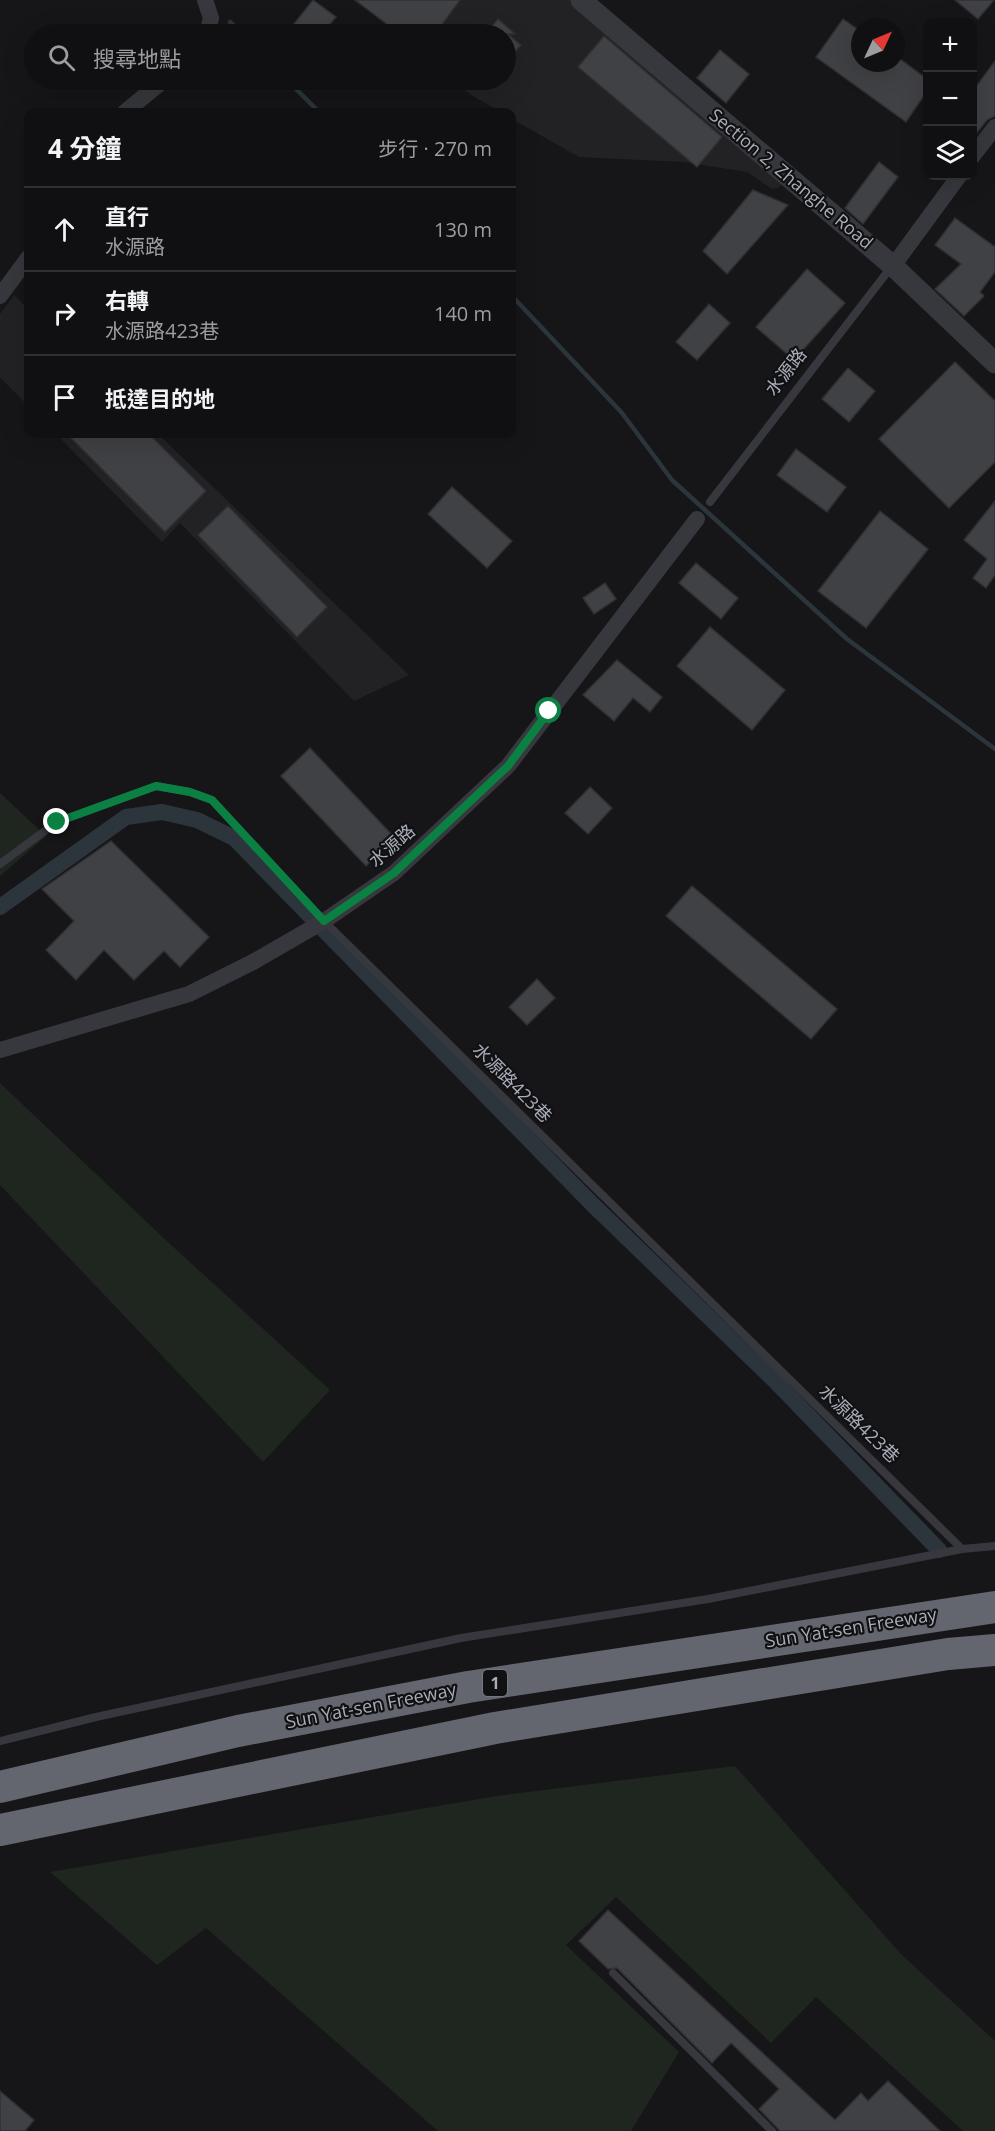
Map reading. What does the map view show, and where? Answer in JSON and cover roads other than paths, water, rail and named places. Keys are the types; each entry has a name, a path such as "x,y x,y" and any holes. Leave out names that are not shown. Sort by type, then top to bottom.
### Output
{"highway":[{"name":"Sun Yat-sen Freeway","path":"0,1787 238,1731 468,1688 995,1607"},
{"path":"0,1830 495,1728 948,1654 995,1650"}],"street":[{"path":"205,0 211,18 210,24"},
{"name":"Section 2, Zhanghe Road","path":"581,0 893,266 995,363"},
{"path":"129,108 152,90"},
{"path":"977,150 995,127"},
{"path":"893,266 956,180"},
{"path":"0,296 24,263"},
{"name":"水源路","path":"0,1050 189,994 253,962 324,921 394,873 508,766 697,519"}],"lane":[{"name":"水源路","path":"710,502 893,266"},
{"name":"水源路423巷","path":"0,864 57,822 156,786 190,792 212,800 324,921 962,1549"},
{"path":"0,1741 96,1717 461,1638 708,1599 962,1549 995,1546"},
{"path":"613,1973 772,2131"}],"waterway":[{"path":"297,90 315,108"},
{"path":"516,300 622,413 672,480 847,639 995,749"},
{"path":"0,907 126,817 162,812 197,820 234,838 591,1203 774,1380 939,1550"}]}
